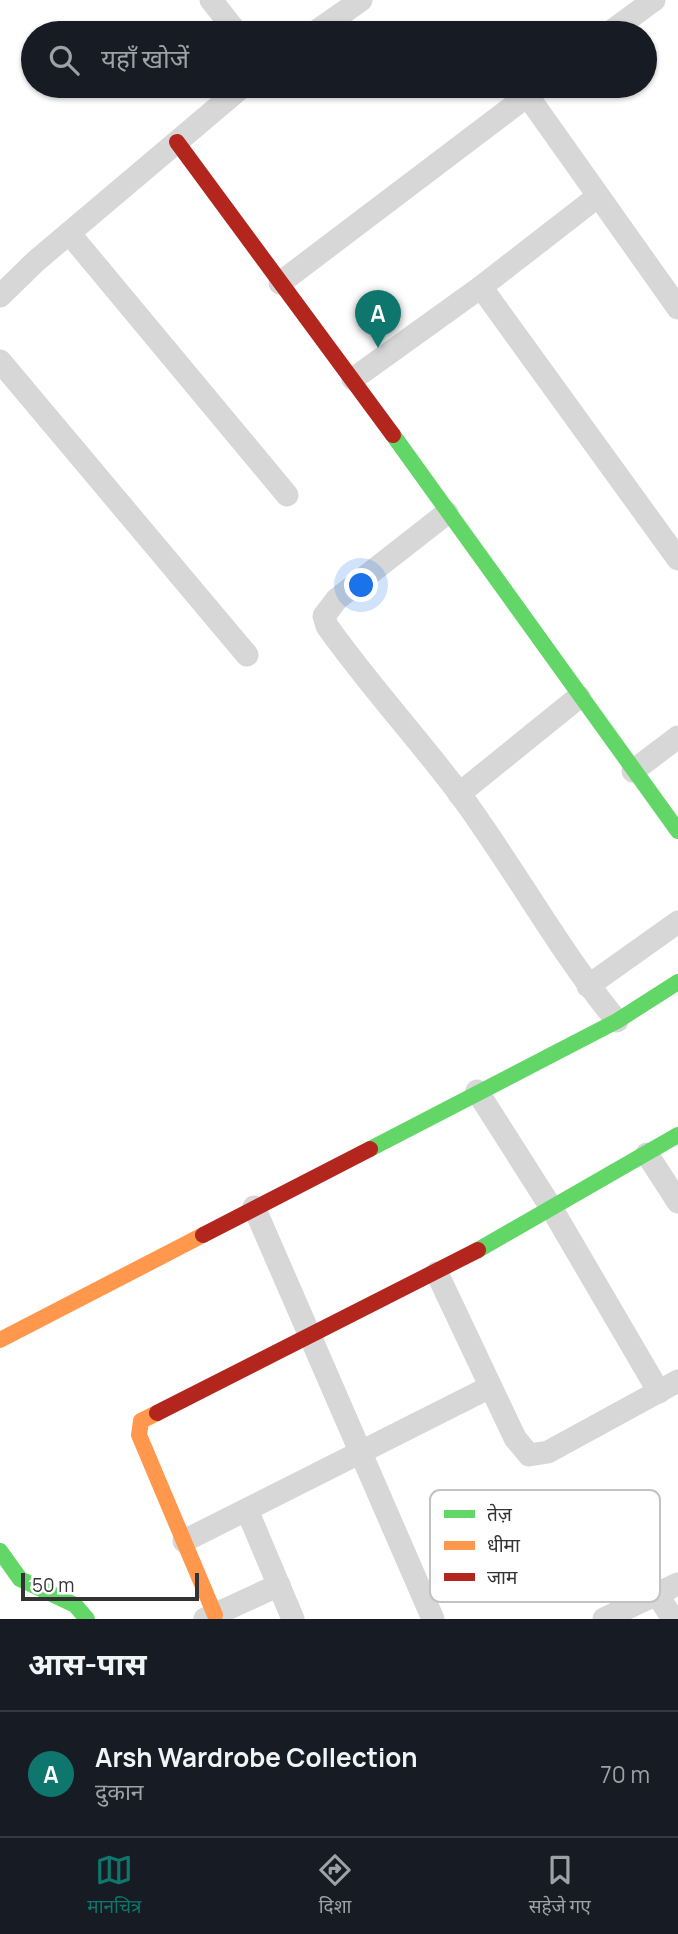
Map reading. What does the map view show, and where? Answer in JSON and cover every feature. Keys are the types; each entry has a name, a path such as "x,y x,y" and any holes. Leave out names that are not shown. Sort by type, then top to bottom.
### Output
{"street":[{"path":"211,0 228,21"},
{"path":"331,21 361,0"},
{"path":"625,21 654,0"},
{"path":"0,296 69,233 229,98"},
{"path":"279,283 524,98"},
{"path":"537,98 597,197 678,308"},
{"path":"177,142 279,283 353,379 678,831"},
{"path":"353,379 481,287 597,197"},
{"path":"69,233 288,495"},
{"path":"481,287 678,559"},
{"path":"0,361 247,655"},
{"path":"447,513 337,599 324,616 327,626 371,687 459,794 588,986 617,1021"},
{"path":"459,794 579,696"},
{"path":"634,771 678,737"},
{"path":"588,986 678,922"},
{"path":"0,1340 477,1091 617,1021 678,982"},
{"path":"437,1273 515,1438 529,1455 548,1452 668,1386 477,1091"},
{"path":"279,1586 210,1617 184,1541 139,1435 141,1421 310,1339 437,1273 678,1135"},
{"path":"648,1154 678,1202"},
{"path":"254,1207 433,1619"},
{"path":"184,1541 490,1387"},
{"path":"247,1510 293,1619"},
{"path":"4,1566 20,1579 75,1605 87,1619"},
{"path":"668,1589 673,1619"},
{"path":"604,1619 640,1602"}],"traffic: fast":[{"path":"393,435 678,831"},
{"path":"370,1149 617,1021 678,982"},
{"path":"478,1250 678,1135"},
{"path":"0,1551 20,1579 75,1605 87,1619"}],"traffic: slow":[{"path":"0,1340 203,1235"},
{"path":"157,1413 141,1421 139,1435 215,1615"}],"traffic: jam":[{"path":"177,142 393,435"},
{"path":"203,1235 370,1149"},
{"path":"157,1413 478,1250"}],"place":[{"name":"Arsh Wardrobe Collection","path":"378,348"}]}
